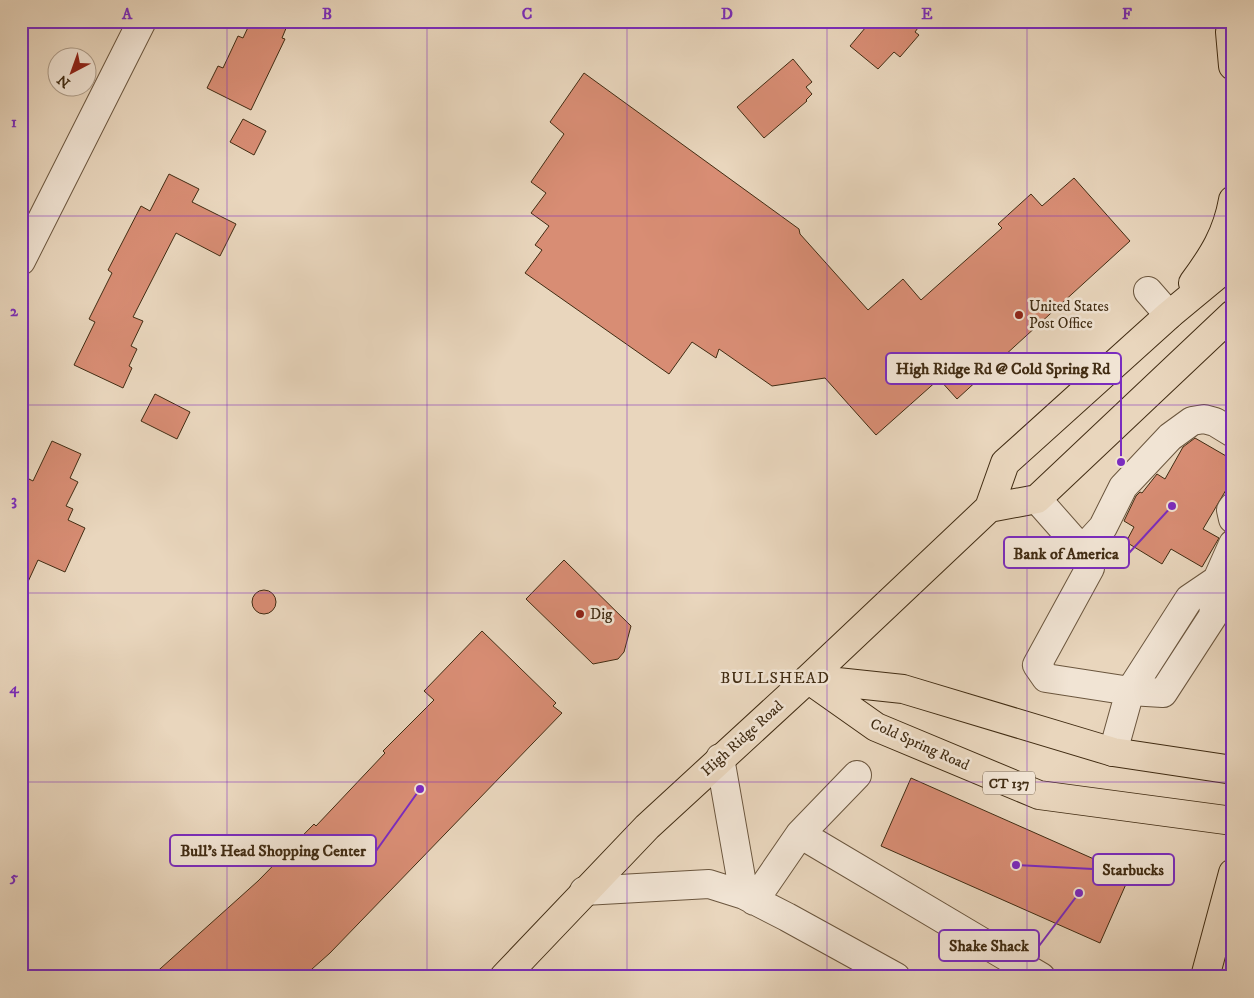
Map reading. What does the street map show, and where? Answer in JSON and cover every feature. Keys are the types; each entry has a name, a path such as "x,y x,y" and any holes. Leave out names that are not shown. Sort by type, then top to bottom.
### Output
{"main road":[{"path":"1230,30 1233,66"},
{"name":"High Ridge Road","path":"1169,315 1208,263 1229,224 1233,200"},
{"name":"High Ridge Road","path":"504,977 584,891 720,758 808,679 989,508 1005,463 1169,315 1233,262"},
{"path":"989,508 1037,499 1233,314"},
{"path":"808,679 903,690 1113,752 1233,770"},
{"name":"Cold Spring Road","path":"808,679 876,727 1038,795 1233,821"},
{"path":"1205,977 1233,873"}],"street":[{"path":"21,261 142,21"},
{"path":"1148,291 1169,315"},
{"path":"1082,550 1103,527 1123,487 1178,432 1192,421 1204,419 1215,422 1233,433"},
{"path":"1037,499 1082,550 1090,568 1038,665 1046,678 1130,691 1163,693 1213,616 1217,580 1233,544"},
{"path":"1233,507 1231,510 1233,519"},
{"path":"1113,752 1130,691 1189,599 1217,580"},
{"path":"720,758 749,898"},
{"path":"749,898 800,834 857,775"},
{"path":"800,834 1041,977"},
{"path":"584,891 709,884 749,898 896,977"}],"building":[{"path":"251,21 289,21 282,38 285,39 251,110 207,88 218,66 223,68 238,36 243,38"},
{"path":"871,21 923,21 915,32 919,35 900,57 894,52 878,69 850,46"},
{"path":"793,59 812,82 806,87 812,94 807,101 764,138 737,107"},
{"path":"584,73 799,229 800,234 868,310 903,279 921,300 1002,228 998,224 1031,194 1042,206 1074,178 1130,241 957,399 939,379 876,435 825,378 772,386 719,349 716,358 692,342 669,374 525,273 542,250 535,245 549,226 531,213 546,193 531,182 564,134 550,122"},
{"path":"243,119 266,131 254,155 230,142"},
{"path":"169,174 199,189 192,202 236,224 220,256 176,233 133,317 143,321 131,346 137,349 129,366 132,368 123,388 74,365 95,322 89,319 112,273 108,270 141,206 150,211"},
{"path":"155,394 190,412 177,439 141,421"},
{"path":"1195,438 1233,460 1233,478 1203,529 1219,538 1202,567 1171,549 1162,564 1126,542 1134,527 1124,521 1136,496 1140,492 1142,493 1157,474 1165,479 1183,447"},
{"path":"52,441 81,454 70,478 78,482 66,506 73,509 68,520 85,528 65,572 38,560 21,597 21,495 29,479 33,481"},
{"name":"Dig","path":"564,560 631,626 624,652 618,659 593,664 526,599"},
{"path":"264,590 272,594 276,602 272,610 264,614 256,610 252,602 256,594"},
{"path":"482,631 556,703 553,706 562,713 330,953 303,977 151,977 258,881 314,824 316,826 385,753 383,751 434,700 424,691"},
{"path":"911,778 1130,875 1100,943 881,846"}],"place":[{"name":"United States Post Office","path":"1019,315"},
{"name":"High Ridge Rd @ Cold Spring Rd","path":"1121,462"},
{"name":"Bank of America","path":"1172,506"},
{"name":"Dig","path":"580,614"},
{"name":"Bull's Head Shopping Center","path":"420,789"},
{"name":"Starbucks","path":"1016,865"},
{"name":"Shake Shack","path":"1079,893"}],"district":[{"name":"BULLSHEAD","path":"775,677"}]}
